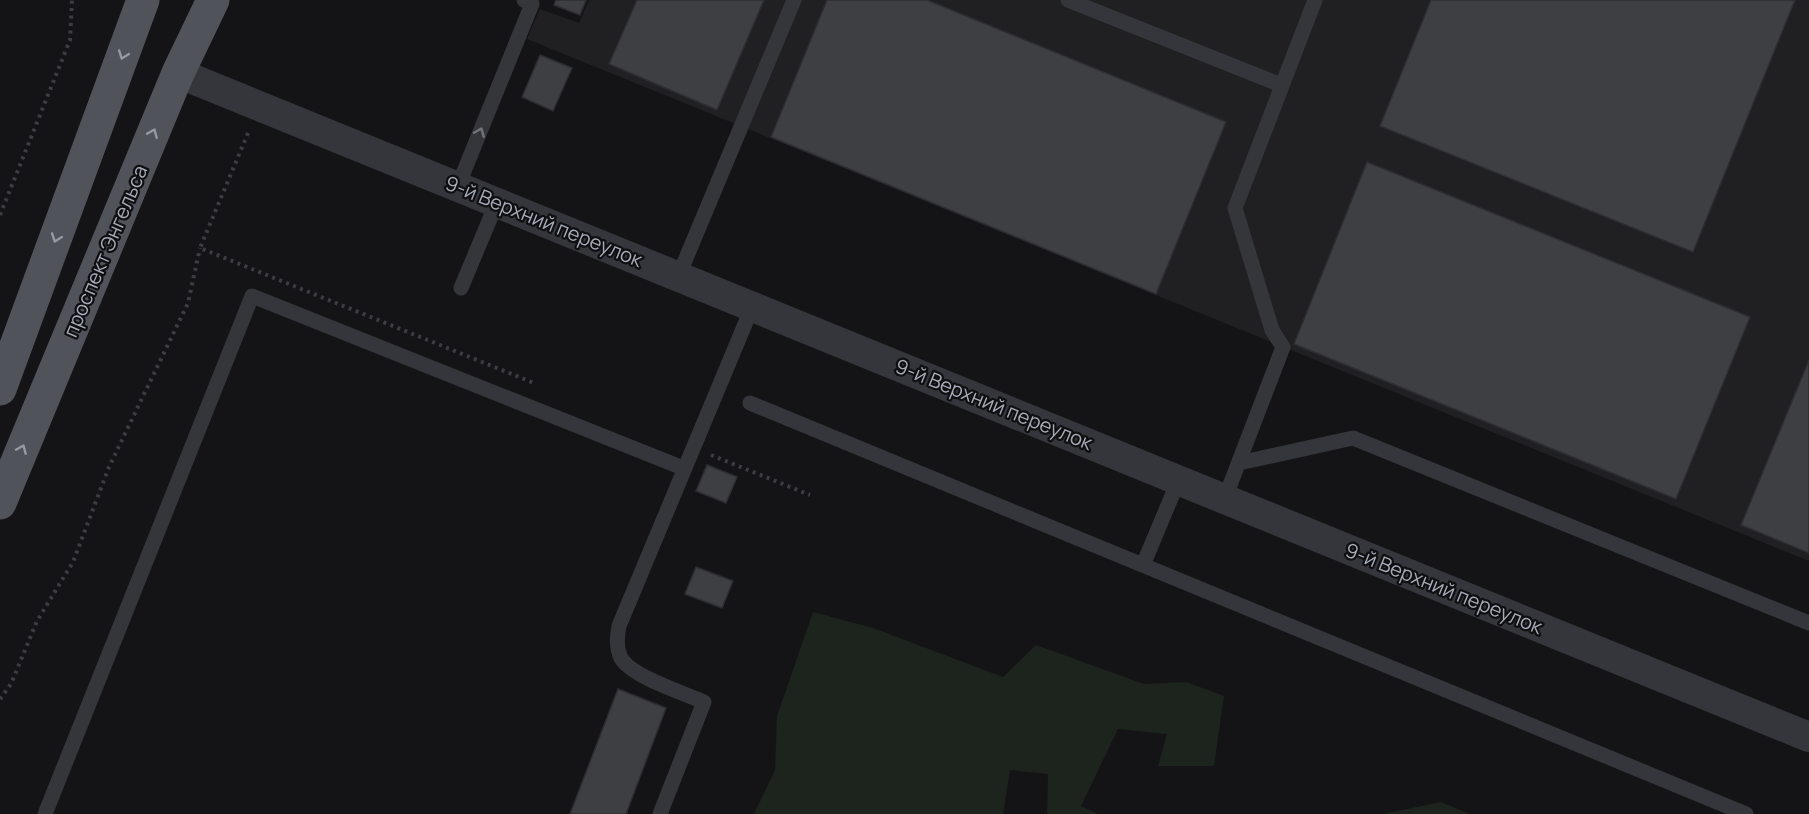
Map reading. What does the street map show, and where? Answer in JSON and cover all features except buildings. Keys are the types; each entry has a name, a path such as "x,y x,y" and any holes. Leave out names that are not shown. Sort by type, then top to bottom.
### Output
{"main road":[{"path":"0,389 143,0"},
{"name":"проспект Энгельса","path":"0,503 178,73 213,0"}],"street":[{"name":"9-й Верхний переулок","path":"178,73 753,305 1809,737"}],"lane":[{"path":"679,275 794,0"},
{"path":"1068,0 1281,85"},
{"path":"1225,498 1283,347 1272,330 1234,207 1315,0"},
{"path":"458,186 530,1"},
{"path":"461,288 497,202"},
{"path":"45,814 252,296 683,468"},
{"path":"660,814 704,702 639,674 622,659 617,642 618,626 753,305"},
{"path":"750,403 1746,814"},
{"path":"1239,463 1353,438 1809,623"},
{"path":"1143,565 1179,479"}],"path":[{"path":"0,215 70,40 72,0"},
{"path":"0,699 11,684 37,621 73,562 109,467 188,303 200,248 248,133"},
{"path":"200,248 539,385"},
{"path":"692,447 810,495"}],"shaded area":[{"path":"589,0 1809,0 1809,561 527,39 540,9 579,23"},
{"path":"813,612 873,628 1003,677 1036,645 1144,684 1186,682 1224,696 1214,766 1158,766 1167,734 1118,729 1081,806 1098,814 1047,814 1048,774 1010,770 1003,814 754,814 775,770 777,716"},
{"path":"1441,802 1470,814 1383,814"}]}
